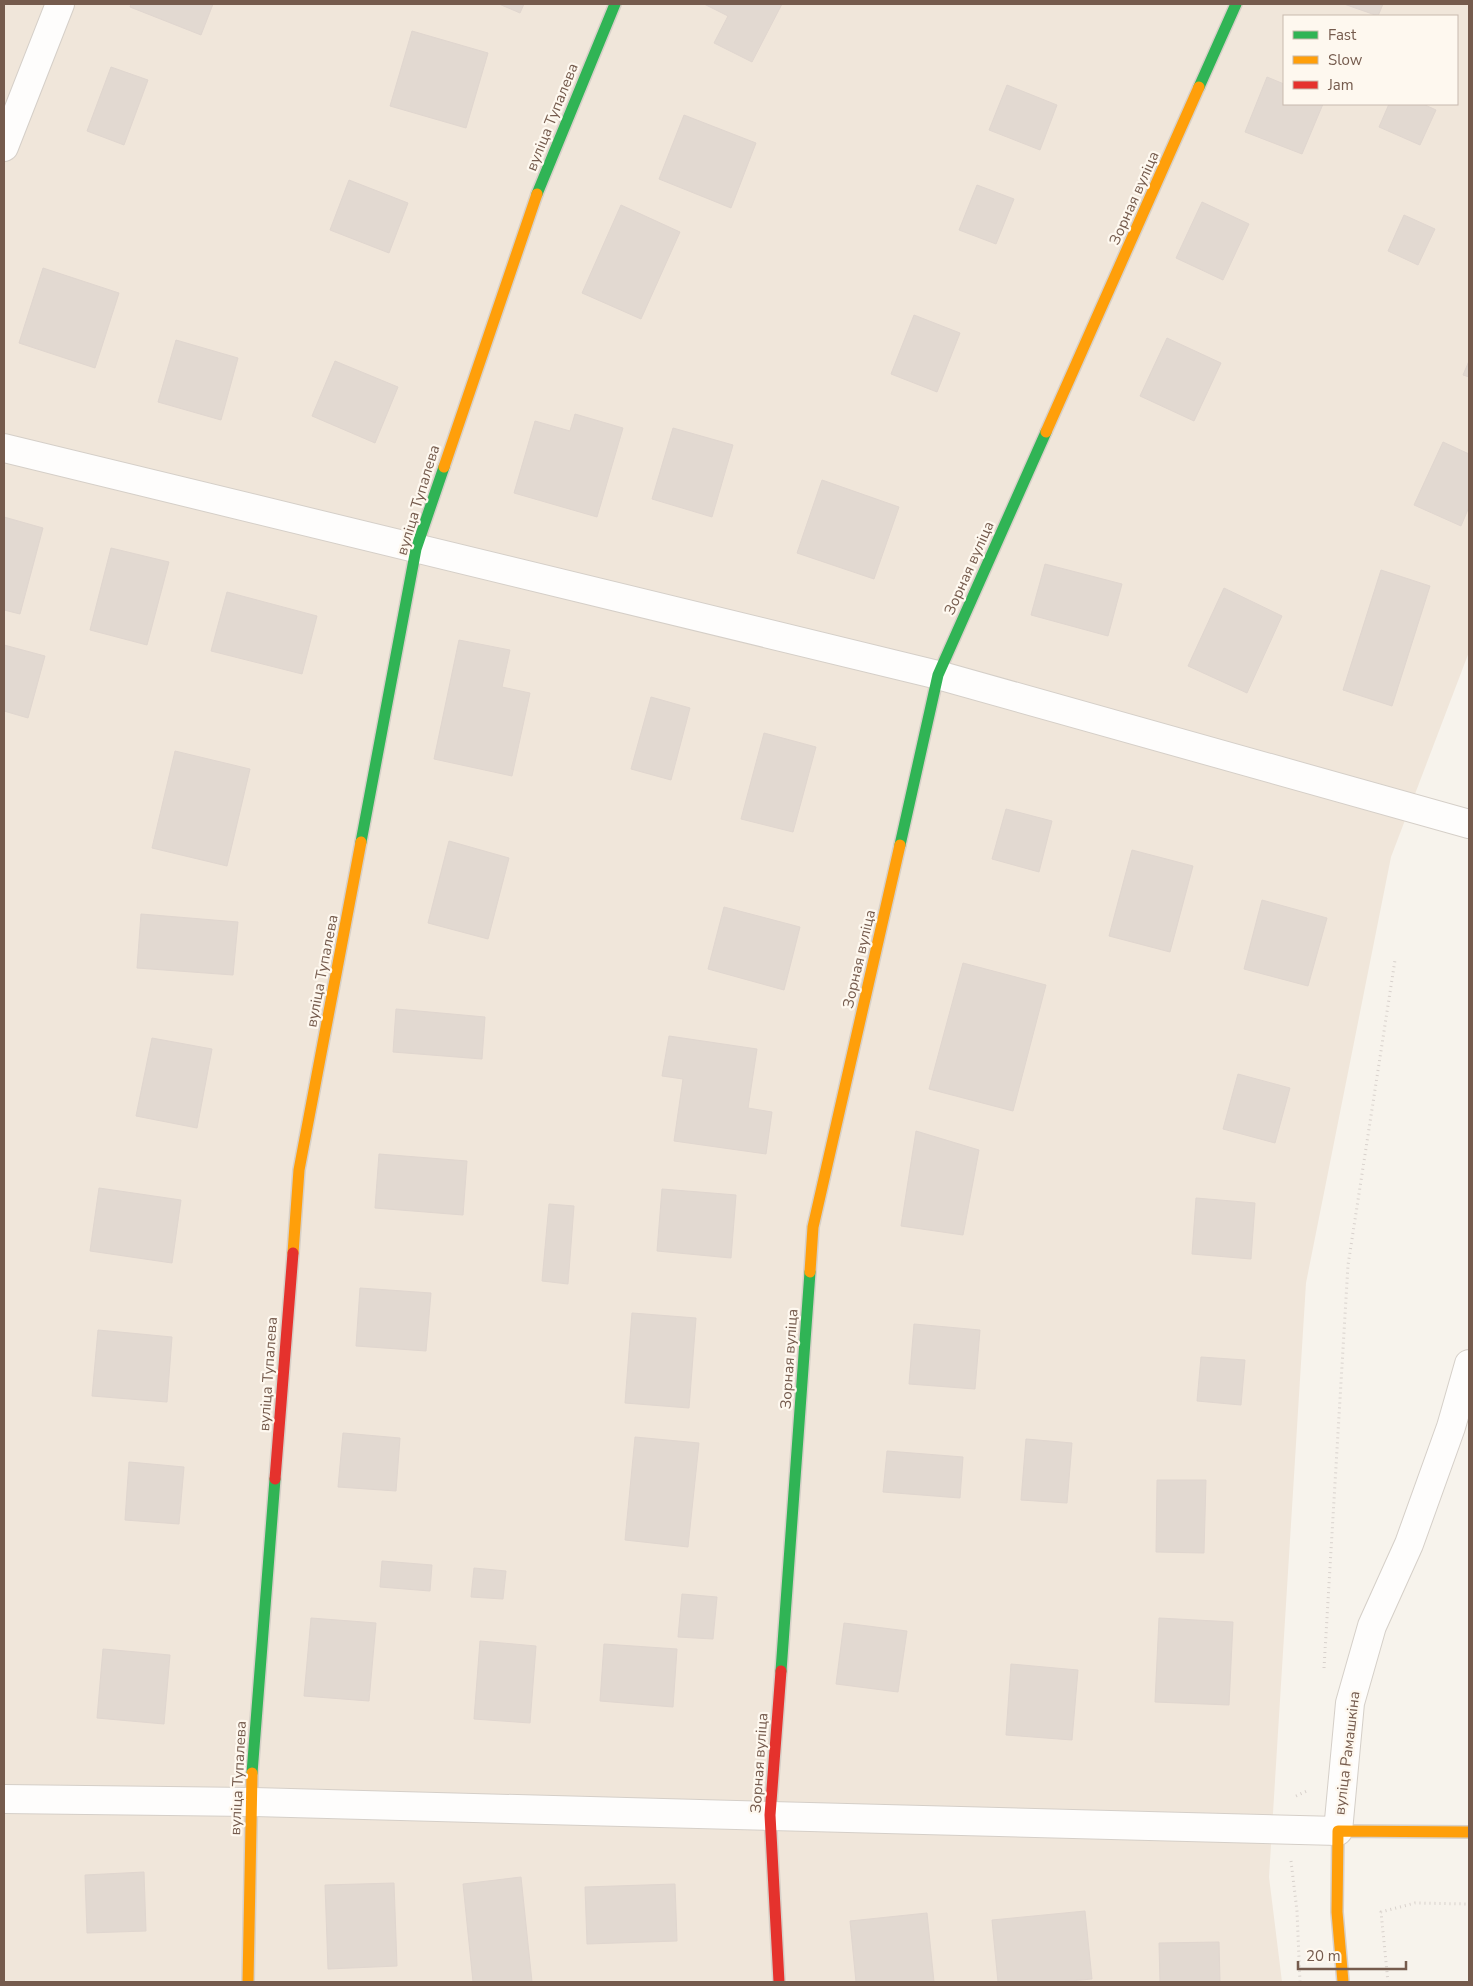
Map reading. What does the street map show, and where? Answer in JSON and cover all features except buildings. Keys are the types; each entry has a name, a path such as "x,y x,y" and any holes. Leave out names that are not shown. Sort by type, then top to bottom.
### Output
{"street":[{"path":"4,147 60,4"},
{"name":"вуліца Тупалева","path":"248,1982 250,1802 300,1170 416,548 526,220 615,4"},
{"name":"Зорная вуліца","path":"779,1982 770,1815 814,1228 938,675 1236,4"},
{"path":"4,448 938,675 1469,824"},
{"name":"вуліца Рамашкіна","path":"1342,1982 1337,1912 1338,1831 1350,1703 1372,1626 1409,1544 1451,1427 1469,1364"},
{"path":"4,1799 250,1802 1338,1831 1469,1832"}],"path":[{"path":"1323,1677 1348,1265 1395,960"},
{"path":"1294,1797 1309,1790 1313,1782"},
{"path":"1292,1862 1297,1911 1300,1982"},
{"path":"1388,1982 1381,1912 1415,1903 1469,1904"}],"shaded area":[{"path":"4,4 1469,4 1469,652 1391,857 1306,1283 1269,1877 1282,1982 4,1982"}],"traffic: fast":[{"path":"537,194 615,4"},
{"path":"1199,87 1236,4"},
{"path":"900,845 938,675 1046,432"},
{"path":"361,842 416,549 444,467"},
{"path":"781,1671 810,1272"},
{"path":"252,1773 275,1479"}],"traffic: slow":[{"path":"1046,432 1199,87"},
{"path":"444,467 537,194"},
{"path":"293,1253 299,1170 361,842"},
{"path":"810,1272 813,1227 900,845"},
{"path":"248,1982 252,1773"},
{"path":"1343,1982 1337,1912 1338,1831 1469,1832"}],"traffic: jam":[{"path":"275,1479 293,1253"},
{"path":"779,1982 770,1815 781,1671"}]}
